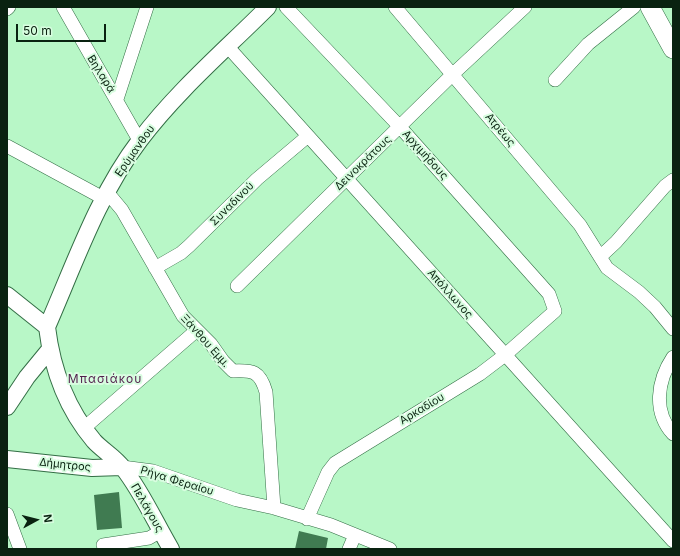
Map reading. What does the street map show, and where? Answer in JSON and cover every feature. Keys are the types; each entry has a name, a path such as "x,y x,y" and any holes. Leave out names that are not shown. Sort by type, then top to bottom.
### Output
{"main road":[{"path":"650,7 673,49"}],"street":[{"name":"Βηλαρά","path":"63,7 80,40 117,99 139,140"},
{"path":"117,99 147,7"},
{"name":"Ερύμανθου","path":"47,327 105,195 139,140 174,100 268,7"},
{"name":"Αρχιμήδους","path":"286,7 400,127 549,294 555,311"},
{"name":"Ατρέως","path":"395,7 580,225 607,268 639,292 673,329"},
{"path":"555,80 588,44 634,7"},
{"name":"Δεινοκράτους","path":"237,286 518,10"},
{"name":"Απόλλωνος","path":"228,47 673,541"},
{"name":"Συναδινού","path":"155,268 181,254 257,179 308,136"},
{"name":"Ξάνθου Εμμ.","path":"7,146 105,195 122,210 183,316 211,344 223,361 233,371 248,370 255,373 263,381 266,392 274,508"},
{"path":"600,257 616,242 665,186 673,180"},
{"path":"7,295 47,327 50,349 56,372 68,402 84,428 102,449 122,466"},
{"name":"Αρκαδίου","path":"307,519 328,472 335,463 480,374 505,355 555,311"},
{"path":"84,428 197,330"},
{"path":"7,408 27,378 50,349"},
{"path":"673,357 667,366 659,395 659,408 662,419 673,434"},
{"name":"Δήμητρος","path":"7,459 92,468 122,466"},
{"name":"Ρήγα Φεραίου","path":"122,466 153,471 237,500 274,508 355,535 390,549"},
{"name":"Πελάγους","path":"122,466 171,549"},
{"path":"7,514 20,549"},
{"path":"103,545 150,538 161,531"},
{"path":"349,549 355,535"}],"building":[{"path":"119,492 122,528 97,530 94,495"},
{"path":"299,531 328,538 326,549 295,549"}],"district":[{"name":"Μπασιάκου","path":"105,379"}]}
